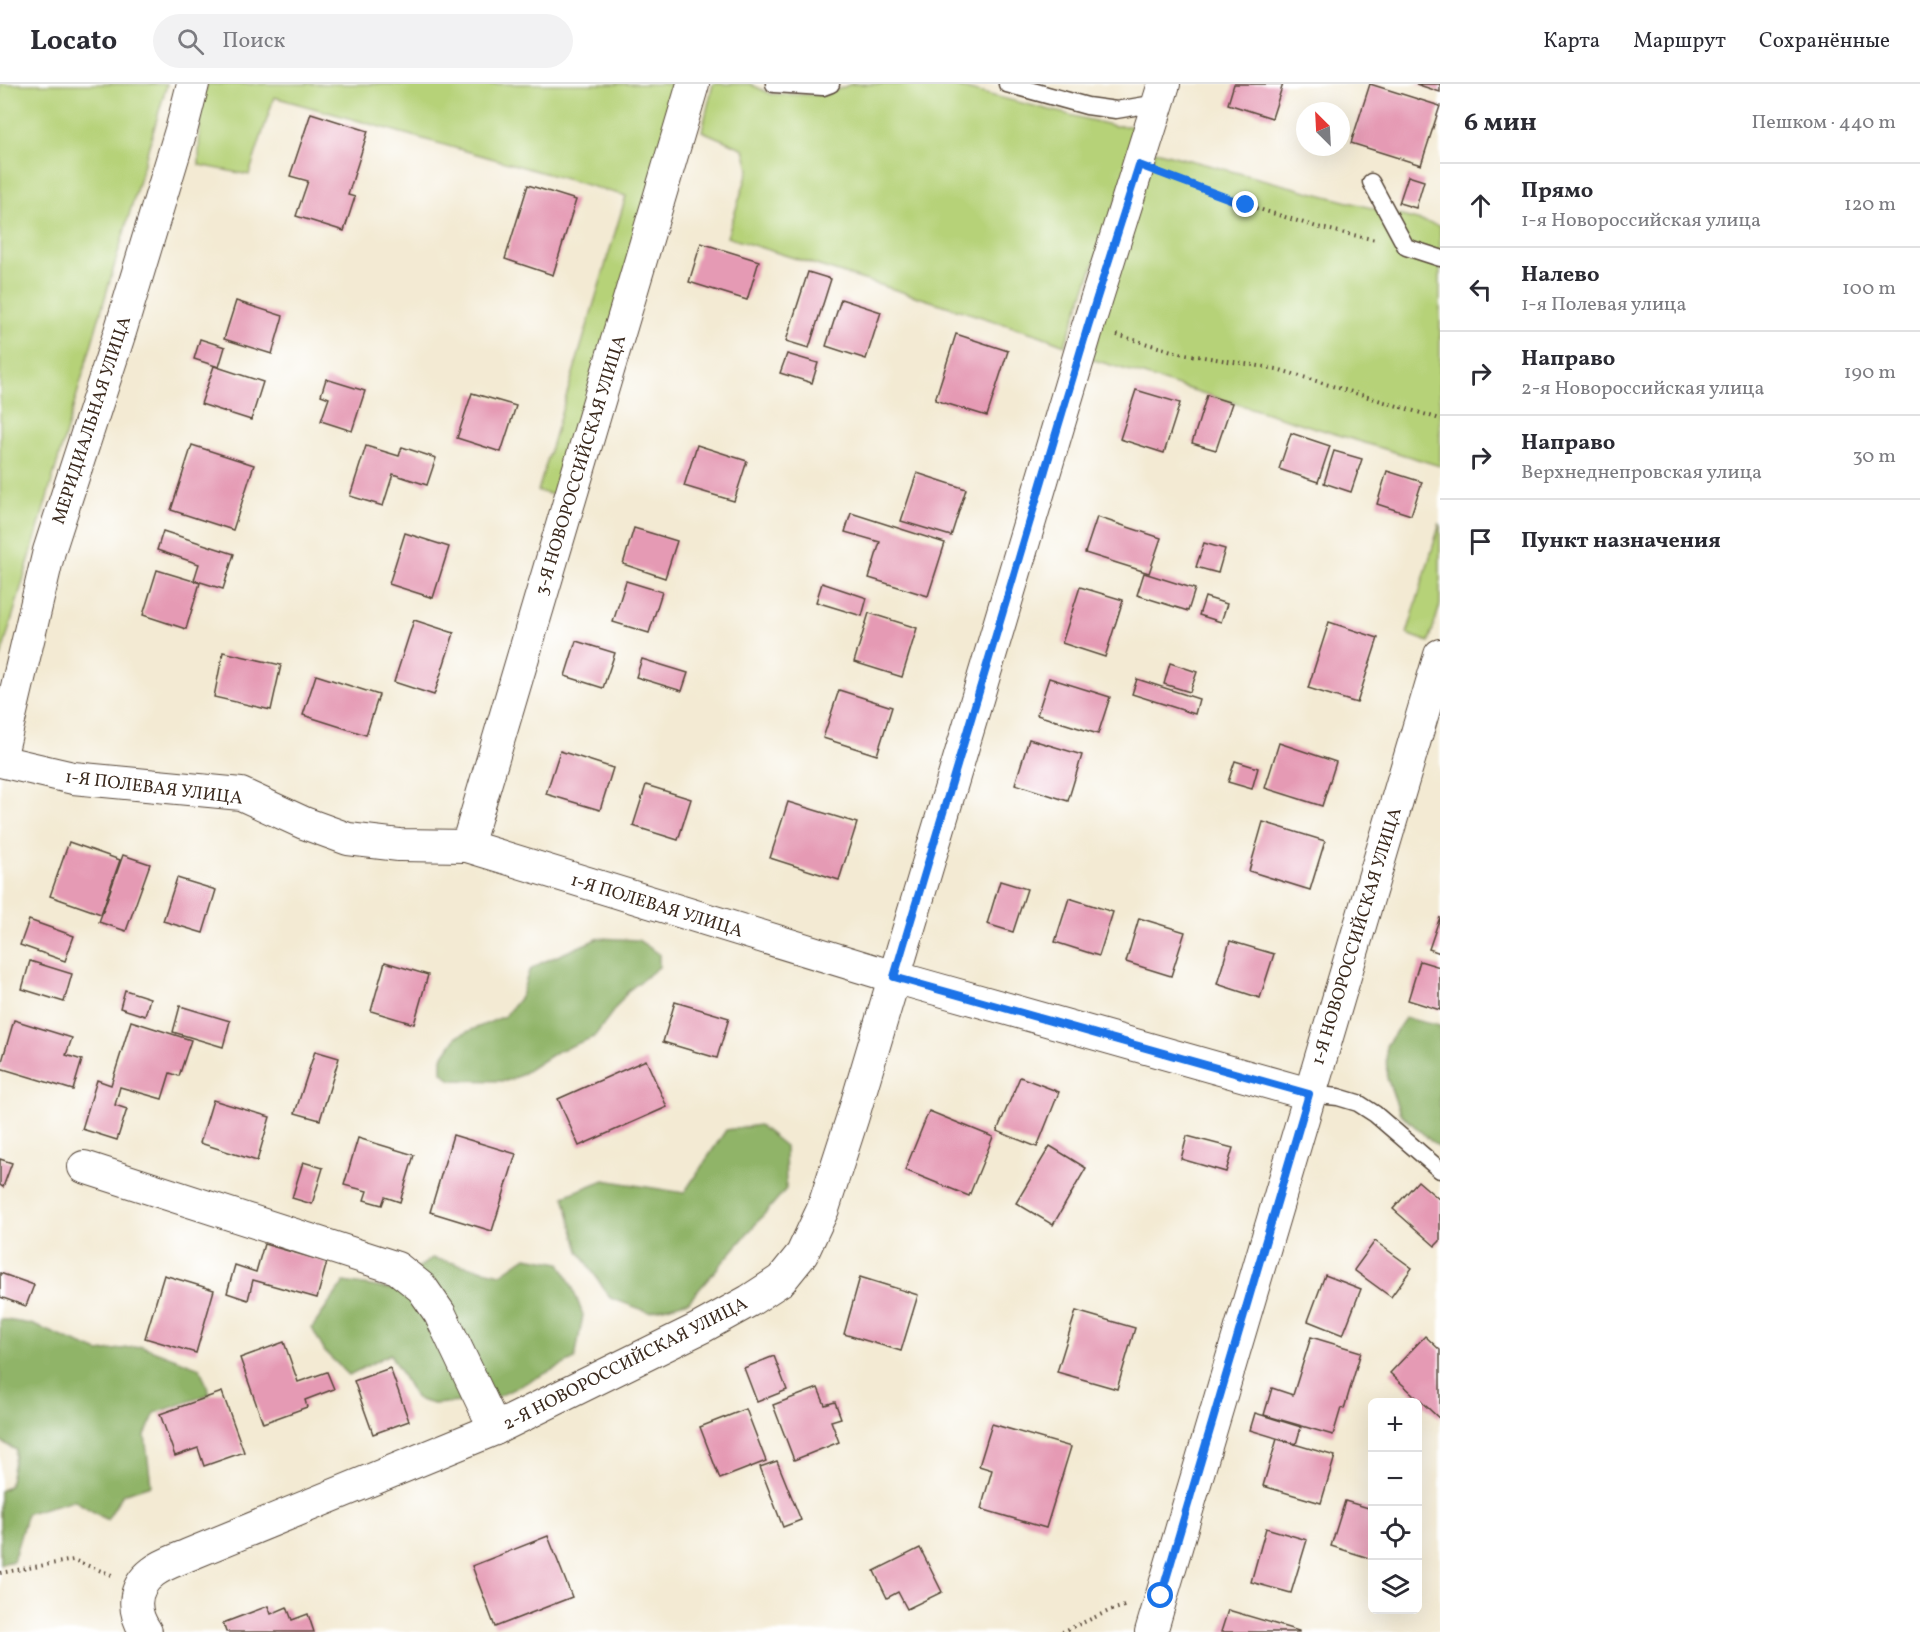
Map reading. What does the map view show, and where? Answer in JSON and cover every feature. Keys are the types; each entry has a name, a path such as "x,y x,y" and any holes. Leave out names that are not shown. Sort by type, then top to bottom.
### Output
{"street":[{"name":"МЕРИДИАЛЬНАЯ УЛИЦА","path":"0,760 49,551 120,333 193,84"},
{"name":"3-Я НОВОРОССИЙСКАЯ УЛИЦА","path":"466,846 693,84"},
{"name":"2-Я НОВОРОССИЙСКАЯ УЛИЦА","path":"139,1586 154,1571 188,1555 495,1429 702,1327 781,1280 802,1254 823,1209 853,1116 1088,326 1161,93"},
{"name":"1-Я НОВОРОССИЙСКАЯ УЛИЦА","path":"1151,1632 1440,655"},
{"name":"1-Я ПОЛЕВАЯ УЛИЦА","path":"0,760 73,778 241,794 304,823 348,838 399,845 466,846 894,977 1309,1094"},
{"path":"84,1167 397,1268 422,1288 440,1314 495,1429"},
{"path":"139,1586 135,1605 141,1625 146,1632"}],"lane":[{"path":"774,84 823,87 831,84"},
{"path":"1007,84 1087,106 1116,111 1161,93"},
{"path":"1371,182 1406,247 1440,258"},
{"path":"1309,1094 1338,1097 1358,1103 1375,1114 1440,1170"}],"path":[{"path":"1139,165 1246,205 1317,227 1406,247"},
{"path":"1088,326 1179,353 1277,369 1440,419"},
{"path":"0,1573 73,1560 139,1586"},
{"path":"1062,1632 1111,1610 1161,1596"}],"green space":[{"path":"0,84 167,84 0,660"},
{"path":"207,84 683,84 561,497 538,491 626,196 274,97 249,175 199,165 200,107"},
{"path":"713,84 750,84 771,94 825,95 851,84 946,84 1114,126 1143,126 1065,345 727,237 749,169 744,149 702,131"},
{"path":"1155,151 1440,226 1440,466 1091,359"},
{"path":"1440,523 1440,605 1429,642 1407,634"},
{"path":"599,938 638,940 659,954 659,967 628,991 594,1037 556,1052 519,1076 506,1081 451,1080 442,1072 442,1058 457,1036 505,1016 521,996 529,971 541,963"},
{"path":"1405,1018 1440,1026 1440,1147 1400,1113 1387,1078 1386,1046"},
{"path":"759,1125 785,1146 786,1189 689,1301 649,1312 610,1298 579,1251 564,1196 604,1180 684,1193 726,1130"},
{"path":"526,1257 560,1263 572,1286 583,1315 575,1359 491,1400 433,1404 416,1399 390,1354 349,1375 325,1352 312,1328 344,1282 390,1289 432,1258 501,1274"},
{"path":"0,1319 31,1324 99,1352 142,1346 200,1368 210,1394 155,1413 145,1435 151,1485 123,1494 107,1520 74,1500 27,1513 13,1561 0,1564 0,1491 9,1486 16,1450 0,1441"}],"building":[{"path":"1234,84 1283,84 1272,118 1228,104"},
{"path":"1370,84 1440,106 1421,165 1351,143"},
{"path":"1416,84 1440,84 1440,92"},
{"path":"311,113 368,131 348,195 355,197 344,231 296,216 308,181 290,176"},
{"path":"1408,176 1424,181 1416,208 1399,203"},
{"path":"528,185 576,200 553,275 505,259"},
{"path":"701,243 759,261 747,300 689,282"},
{"path":"808,272 831,279 809,348 786,341"},
{"path":"841,299 881,312 866,359 826,346"},
{"path":"236,301 283,316 272,354 224,339"},
{"path":"956,334 1008,351 987,416 935,400"},
{"path":"200,339 225,347 219,367 194,359"},
{"path":"787,354 818,363 812,383 780,373"},
{"path":"214,366 263,382 251,420 201,404"},
{"path":"326,379 365,391 352,431 321,421 329,398 321,395"},
{"path":"1136,390 1180,403 1164,453 1120,439"},
{"path":"472,393 516,406 501,452 457,438"},
{"path":"1207,395 1232,403 1216,450 1192,443"},
{"path":"1291,433 1330,446 1318,482 1279,469"},
{"path":"192,445 254,465 233,530 171,510"},
{"path":"697,445 747,461 734,501 684,486"},
{"path":"366,446 399,456 402,447 436,458 427,485 393,474 383,506 350,496"},
{"path":"1334,451 1362,459 1351,492 1324,483"},
{"path":"1387,471 1422,482 1411,515 1377,504"},
{"path":"917,473 966,489 951,536 901,521"},
{"path":"851,513 945,543 928,596 869,578 880,542 845,532"},
{"path":"1097,517 1161,538 1149,573 1085,553"},
{"path":"634,528 677,541 665,578 623,564"},
{"path":"163,531 234,554 223,589 194,580 199,564 157,550"},
{"path":"405,533 449,547 433,598 389,584"},
{"path":"1204,543 1225,549 1218,573 1196,567"},
{"path":"157,570 200,583 186,629 143,615"},
{"path":"1144,573 1195,589 1188,611 1137,595"},
{"path":"626,581 662,592 649,633 613,622"},
{"path":"822,583 867,598 862,616 816,602"},
{"path":"1080,587 1123,600 1105,657 1062,643"},
{"path":"1205,597 1227,604 1221,622 1199,615"},
{"path":"869,613 917,628 902,677 854,662"},
{"path":"414,620 454,633 434,695 394,682"},
{"path":"1329,622 1378,638 1357,703 1308,688"},
{"path":"576,641 615,653 603,688 565,676"},
{"path":"223,652 281,665 271,710 214,697"},
{"path":"642,659 688,673 682,691 636,677"},
{"path":"1170,663 1197,672 1190,692 1164,684"},
{"path":"316,675 379,695 366,735 303,715"},
{"path":"1049,678 1110,697 1098,734 1037,715"},
{"path":"1137,679 1199,699 1195,714 1132,694"},
{"path":"839,690 892,707 877,755 823,738"},
{"path":"1029,739 1082,755 1068,801 1015,784"},
{"path":"1279,743 1336,762 1322,806 1265,788"},
{"path":"560,751 613,768 600,810 546,794"},
{"path":"1235,761 1258,768 1252,789 1228,782"},
{"path":"646,785 691,799 678,840 633,826"},
{"path":"788,802 857,823 839,880 770,858"},
{"path":"1263,822 1325,841 1310,890 1249,871"},
{"path":"69,842 120,860 101,914 50,896"},
{"path":"123,855 150,864 126,931 99,922"},
{"path":"177,878 216,890 203,933 163,921"},
{"path":"1000,881 1027,889 1013,932 987,924"},
{"path":"1069,898 1113,912 1099,956 1055,942"},
{"path":"1440,917 1440,953 1429,949"},
{"path":"1139,918 1185,932 1171,976 1126,962"},
{"path":"29,920 74,936 65,961 20,945"},
{"path":"1230,941 1274,954 1260,998 1217,984"},
{"path":"30,961 72,974 64,1002 22,989"},
{"path":"1420,961 1440,967 1440,1010 1408,1000"},
{"path":"385,962 428,975 414,1024 371,1011"},
{"path":"125,990 150,998 145,1016 120,1008"},
{"path":"675,1002 729,1018 717,1058 663,1042"},
{"path":"180,1006 230,1021 223,1047 173,1032"},
{"path":"14,1020 72,1038 66,1055 82,1060 73,1090 0,1068"},
{"path":"131,1021 191,1040 179,1076 170,1073 162,1099 120,1087 115,1105 127,1109 117,1140 82,1129 97,1080 111,1085"},
{"path":"315,1051 339,1058 320,1120 295,1113"},
{"path":"646,1060 667,1107 579,1146 558,1099"},
{"path":"1020,1077 1059,1092 1037,1147 997,1131"},
{"path":"213,1100 270,1117 257,1161 200,1143"},
{"path":"929,1111 993,1137 969,1196 905,1170"},
{"path":"453,1135 516,1154 492,1231 430,1212"},
{"path":"1187,1136 1233,1148 1226,1172 1181,1159"},
{"path":"358,1138 414,1155 400,1202 385,1197 382,1205 364,1200 367,1191 344,1185"},
{"path":"1050,1146 1086,1168 1053,1225 1016,1203"},
{"path":"0,1159 12,1163 3,1187 0,1185"},
{"path":"303,1162 323,1168 312,1204 292,1198"},
{"path":"1418,1181 1440,1200 1440,1241 1435,1246 1393,1209"},
{"path":"1375,1241 1412,1268 1391,1297 1354,1270"},
{"path":"264,1244 327,1262 317,1298 253,1280 248,1300 227,1293 235,1265 256,1272"},
{"path":"0,1273 34,1285 26,1306 0,1297"},
{"path":"164,1275 214,1290 196,1353 145,1338"},
{"path":"1325,1275 1361,1289 1343,1335 1308,1321"},
{"path":"860,1277 918,1295 901,1351 844,1334"},
{"path":"1076,1311 1135,1328 1117,1389 1057,1372"},
{"path":"1425,1336 1440,1350 1440,1419 1422,1402 1422,1398 1417,1398 1390,1373"},
{"path":"1311,1337 1361,1352 1344,1409 1341,1408 1333,1435 1264,1415 1272,1388 1293,1395"},
{"path":"284,1342 298,1382 327,1372 334,1389 305,1400 307,1407 263,1423 240,1358"},
{"path":"774,1356 787,1390 757,1402 744,1368"},
{"path":"390,1368 409,1421 373,1434 354,1381"},
{"path":"818,1388 825,1405 835,1402 841,1418 831,1421 839,1442 794,1460 773,1405"},
{"path":"222,1392 244,1452 204,1466 198,1448 175,1456 160,1414"},
{"path":"746,1409 766,1461 720,1479 700,1427"},
{"path":"1255,1413 1301,1427 1296,1444 1250,1430"},
{"path":"992,1424 1071,1447 1046,1528 981,1509 992,1470 979,1466"},
{"path":"1277,1439 1335,1456 1321,1503 1263,1486"},
{"path":"777,1461 801,1520 783,1527 760,1467"},
{"path":"1345,1501 1368,1508 1368,1558 1331,1546"},
{"path":"1266,1528 1307,1540 1291,1593 1251,1582"},
{"path":"548,1536 572,1597 495,1627 472,1566"},
{"path":"920,1548 942,1592 907,1609 898,1592 887,1598 874,1571"},
{"path":"268,1606 271,1614 287,1607 292,1620 308,1614 314,1632 226,1632 223,1623"},
{"path":"1228,1610 1299,1631 1299,1632 1221,1632"}],"route":[{"path":"1161,1596 1309,1094 894,977 1088,326 1139,165 1246,205"}]}
